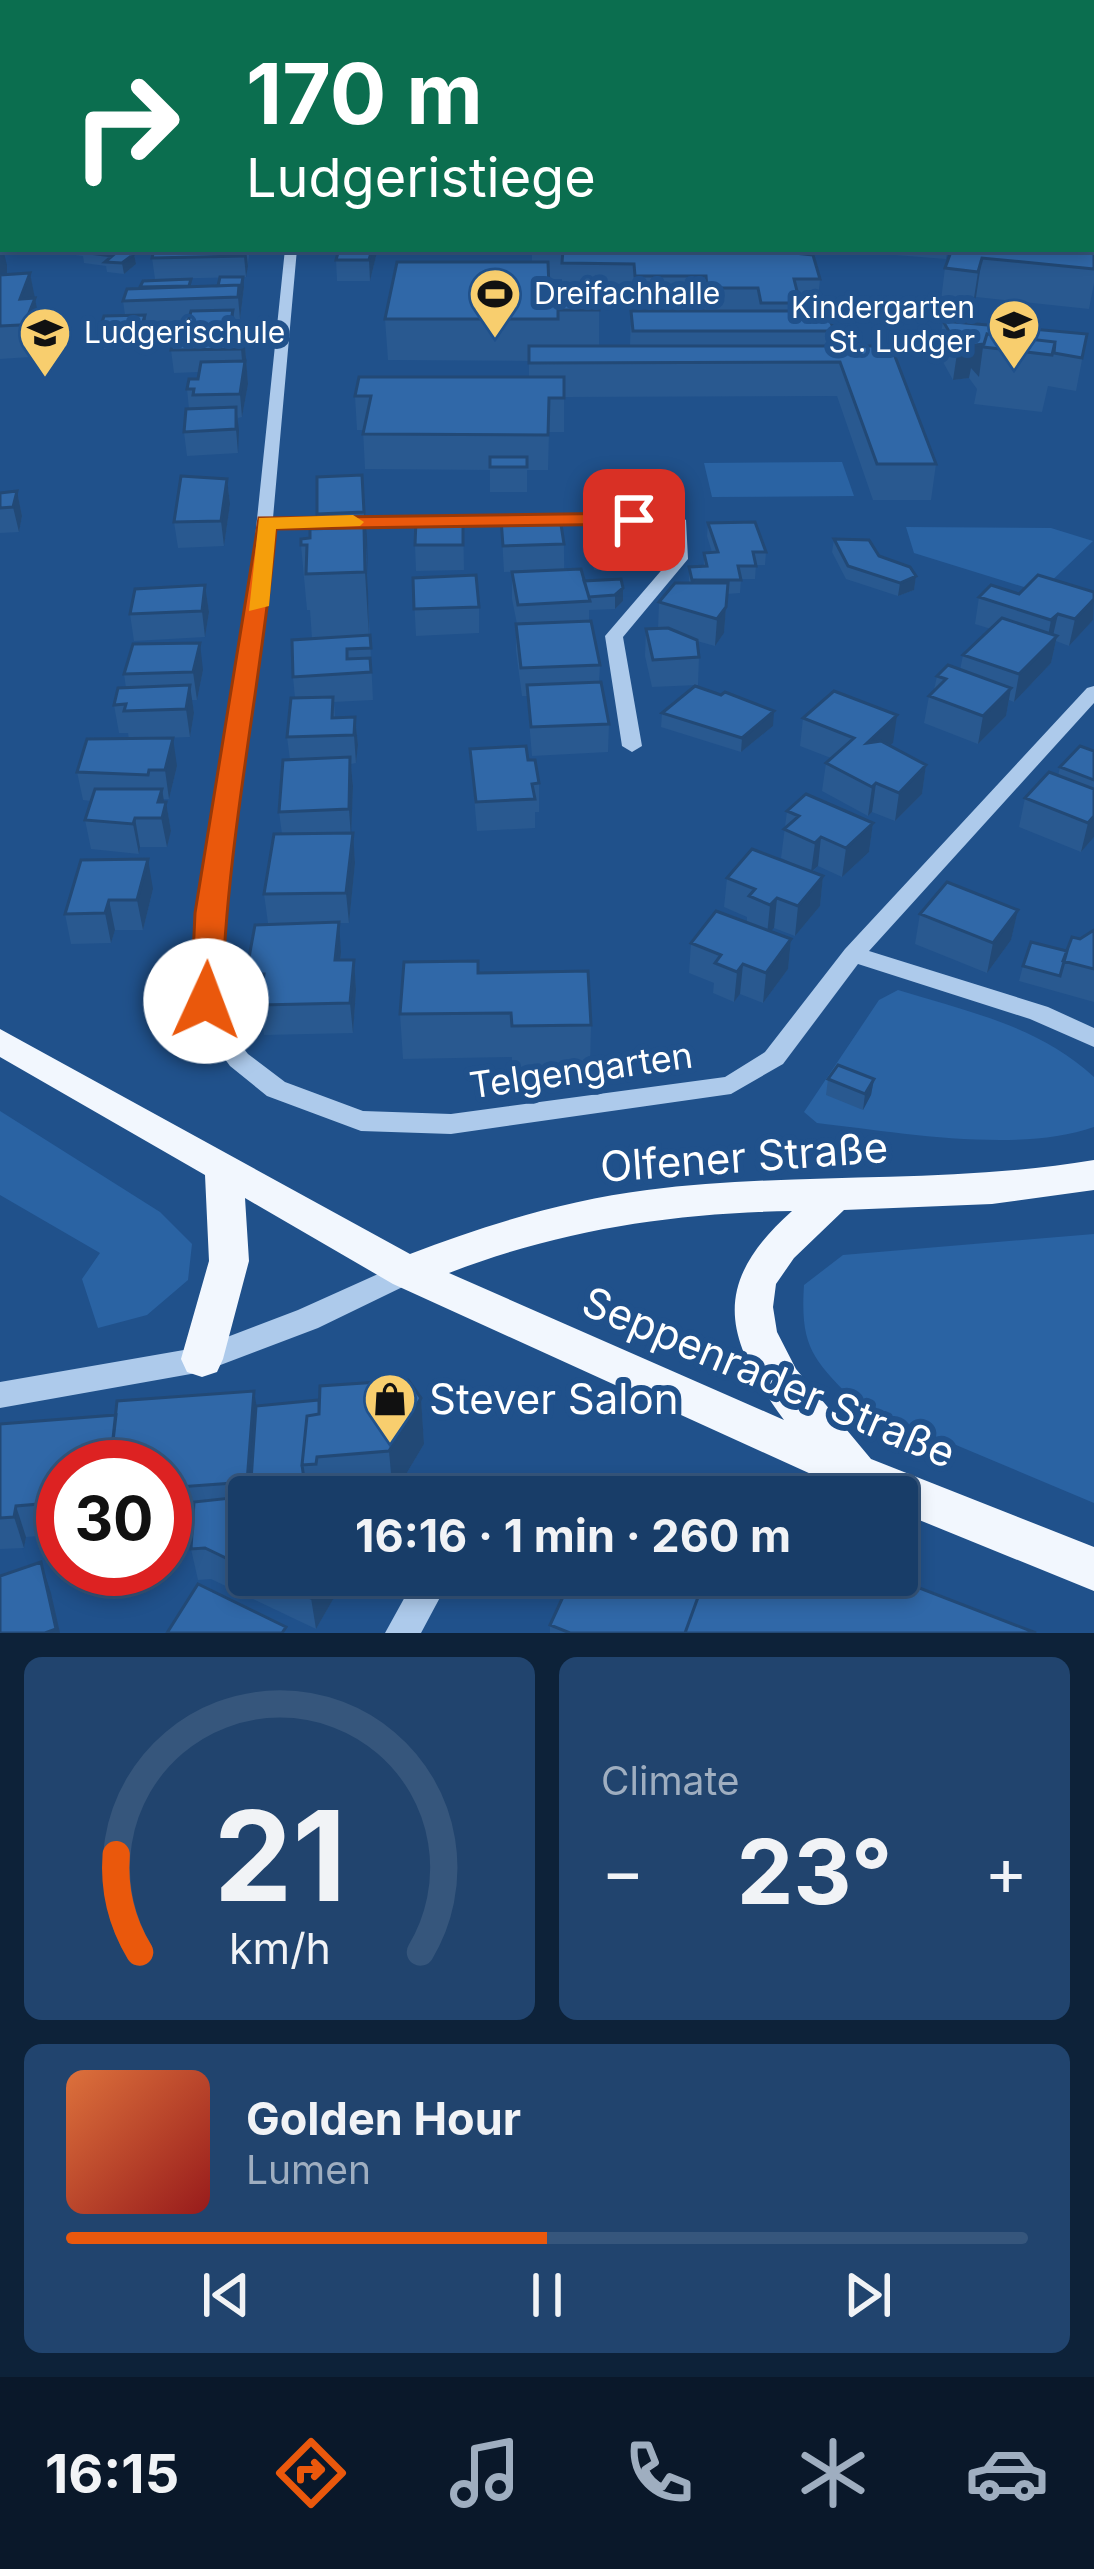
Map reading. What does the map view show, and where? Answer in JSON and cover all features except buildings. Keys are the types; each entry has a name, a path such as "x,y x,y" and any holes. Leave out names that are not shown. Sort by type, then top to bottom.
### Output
{"main road":[{"name":"Seppenrader Straße","path":"0,1041 407,1272 860,1475 1094,1569"},
{"path":"202,1359 229,1262 224,1168"},
{"name":"Olfener Straße","path":"407,1272 496,1235 680,1201 1015,1192 1094,1175"},
{"path":"836,1194 782,1245 756,1283 751,1318 797,1406 860,1475"}],"street":[{"name":"Telgengarten","path":"291,252 252,654 210,913 206,1001 228,1046 276,1089 361,1121 403,1124 544,1114 731,1085 774,1058 853,954 1094,692"},
{"path":"266,523 678,520 680,559 614,636 632,746"},
{"path":"853,954 1039,1013 1094,1038"},
{"path":"0,1395 96,1382 202,1359 308,1319 407,1272"},
{"path":"402,1633 423,1596"}],"shaded area":[{"path":"842,462 854,496 712,497 704,463"},
{"path":"906,527 1051,528 1093,541 1040,592 914,553"},
{"path":"898,990 1002,1023 1072,1060 1094,1077 1094,1127 1063,1135 994,1140 817,1123 804,1112 879,1000"},
{"path":"0,1111 160,1212 192,1244 188,1280 147,1315 98,1328 82,1279 100,1253 0,1195"},
{"path":"1094,1234 1094,1503 856,1403 812,1351 804,1324 804,1285 843,1255"}],"slow traffic":[{"path":"257,606 266,523 353,522"}],"place":[{"name":"Dreifachhalle","path":"495,340"},
{"name":"Kindergarten St. Ludger","path":"1014,371"},
{"name":"Ludgerischule","path":"45,379"},
{"name":"Stever Salon","path":"390,1445"}],"route":[{"path":"206,1001 210,913 252,654 266,523 634,520"}]}
